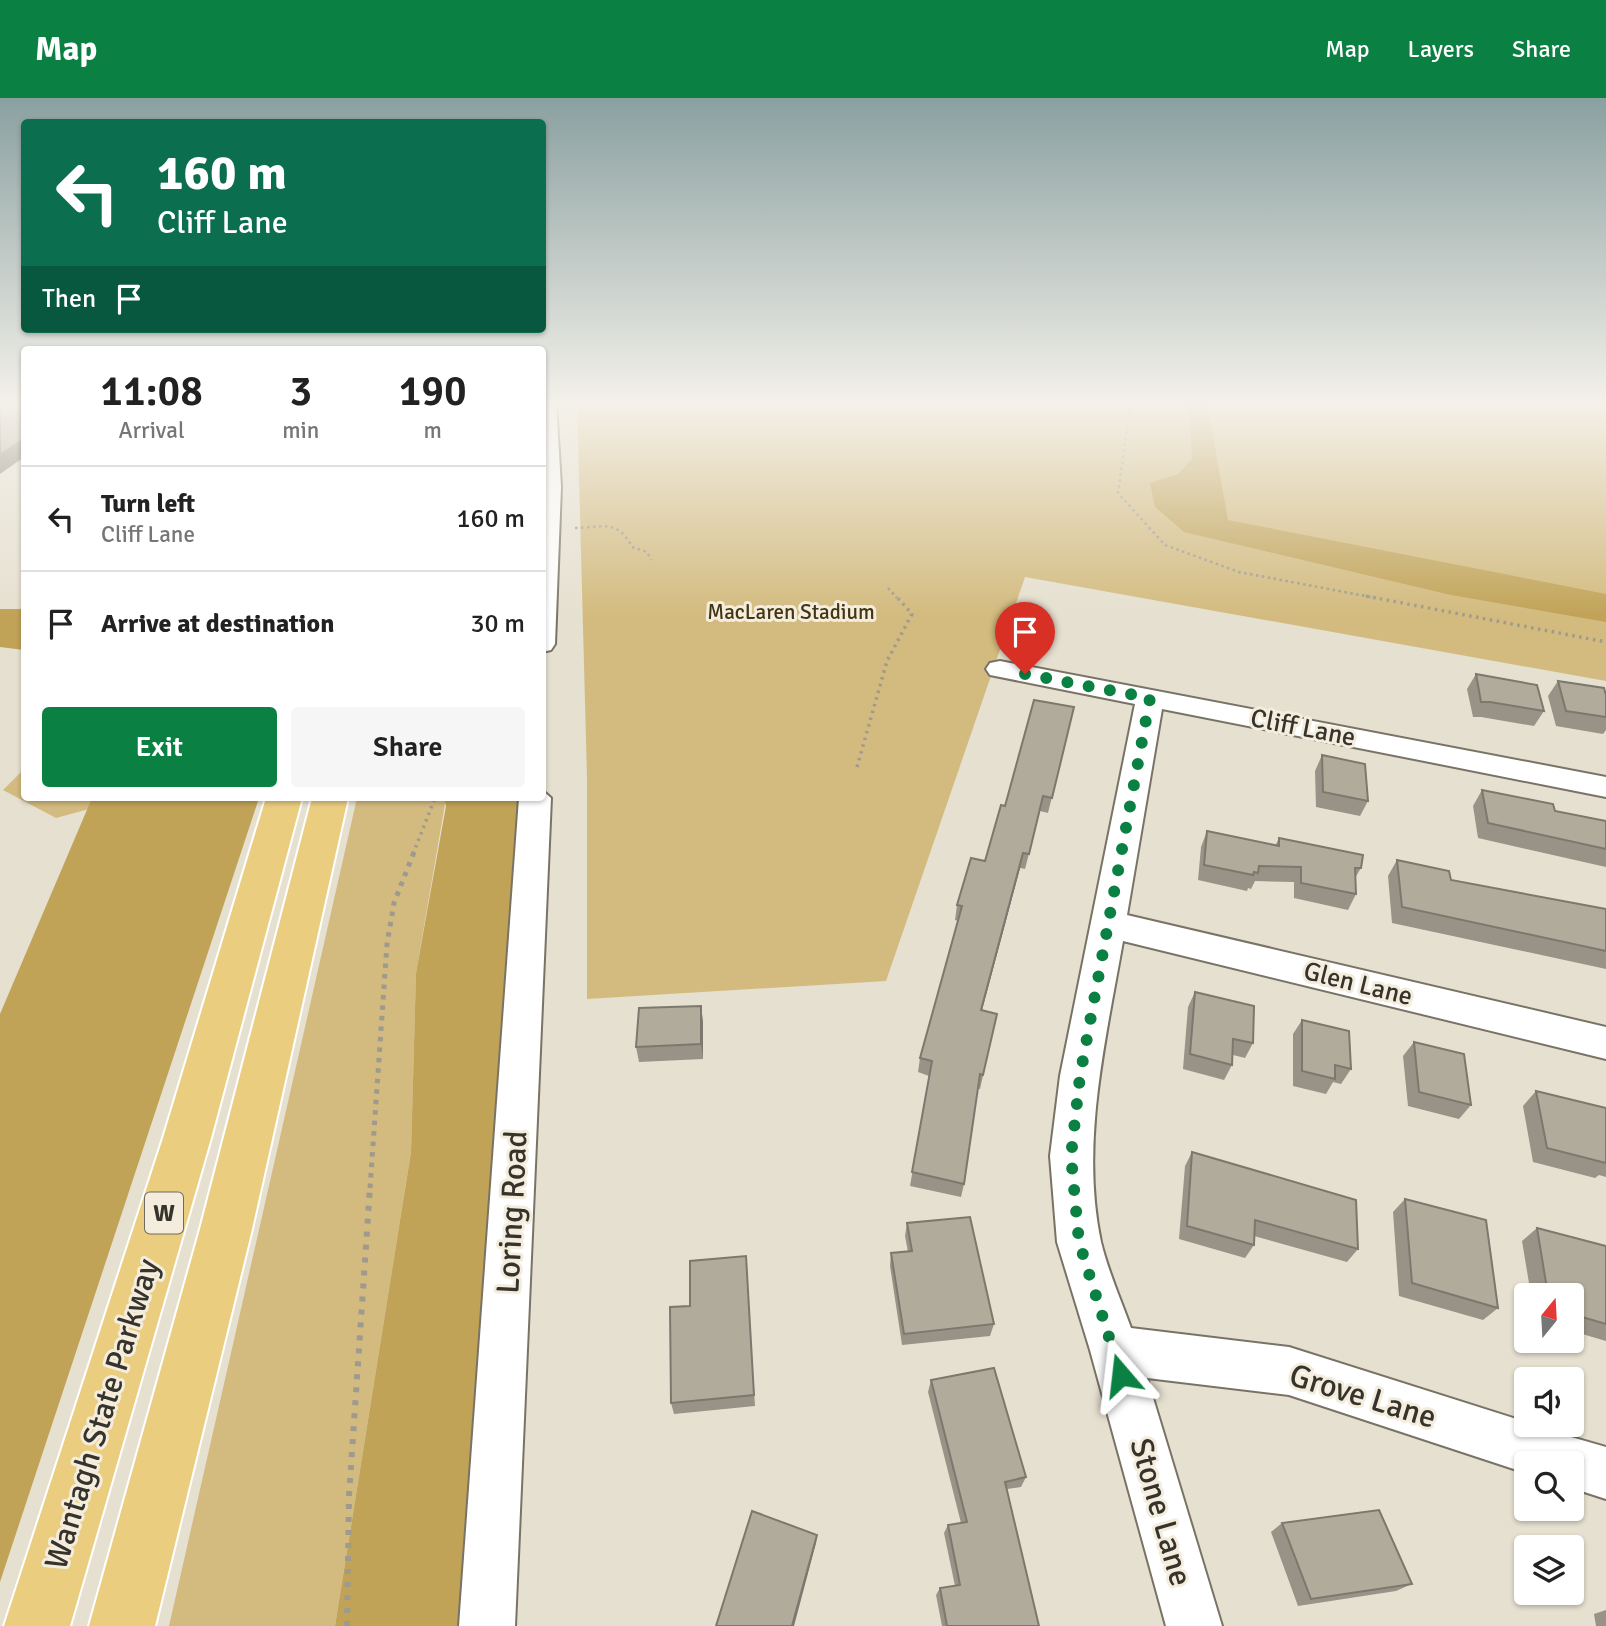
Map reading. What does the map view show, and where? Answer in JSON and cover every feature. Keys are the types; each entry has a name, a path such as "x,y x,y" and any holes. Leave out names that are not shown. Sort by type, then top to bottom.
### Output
{"highway":[{"name":"Wantagh State Parkway","path":"37,1626 187,1138 283,801"},
{"path":"122,1626 222,1242 329,801"}],"street":[{"path":"546,569 549,473"},
{"name":"Cliff Lane","path":"1000,669 1606,787"},
{"name":"Stone Lane","path":"1150,698 1080,1076 1071,1156 1079,1242 1114,1350 1194,1626"},
{"name":"Loring Road","path":"487,1626 535,801"},
{"name":"Glen Lane","path":"1110,924 1606,1043"},
{"name":"Grove Lane","path":"1114,1350 1289,1371 1606,1473"}],"path":[{"path":"1121,473 1118,493 1165,545 1239,572 1606,642"},
{"path":"548,531 617,527 625,533 632,547 647,552 652,560"},
{"path":"857,767 887,661 912,614 888,588"},
{"path":"347,1626 349,1496 387,944 394,903 434,801"}],"green space":[{"name":"MacLaren Stadium","path":"579,473 1606,473 1606,681 1025,577 886,981 587,999 587,777"},
{"path":"21,772 21,800 3,790"},
{"path":"24,801 91,801 89,809 56,818"},
{"path":"356,801 445,801 416,973 411,1152 335,1626 169,1626"}],"shaded area":[{"path":"1220,473 1228,520 1606,594 1606,622 1451,595 1184,532 1155,507 1150,483 1178,474"},
{"path":"0,609 21,609 21,650 0,647"},
{"path":"91,801 258,801 0,1582 0,1014"},
{"path":"445,801 521,801 472,1626 335,1626 411,1152 416,973"}],"building":[{"path":"1476,674 1537,685 1544,711 1481,702"},
{"path":"1558,681 1604,688 1606,717 1566,711"},
{"path":"1034,700 1074,707 1052,798 1043,796 1029,854 1023,853 981,1010 997,1014 983,1075 980,1074 964,1184 912,1172 932,1061 920,1058 962,906 957,905 971,858 985,861 1001,805 1005,806"},
{"path":"1322,755 1365,764 1368,801 1323,792"},
{"path":"1482,790 1553,804 1555,811 1606,821 1606,849 1488,823"},
{"path":"1207,831 1279,846 1279,838 1363,855 1361,868 1355,868 1356,894 1301,883 1301,867 1259,866 1258,873 1254,872 1253,875 1204,865"},
{"path":"1397,860 1449,871 1451,880 1606,909 1606,951 1402,907"},
{"path":"1195,992 1254,1006 1253,1043 1233,1039 1232,1065 1190,1054"},
{"path":"701,1006 701,1044 636,1047 639,1008"},
{"path":"1302,1020 1349,1031 1351,1069 1335,1065 1335,1079 1302,1071"},
{"path":"1414,1042 1464,1054 1471,1105 1419,1092"},
{"path":"1536,1091 1606,1108 1606,1163 1547,1148"},
{"path":"1192,1152 1356,1200 1358,1249 1255,1220 1254,1245 1187,1226"},
{"path":"1405,1199 1486,1220 1498,1308 1412,1283"},
{"path":"970,1217 994,1324 904,1334 891,1253 912,1251 907,1223"},
{"path":"1537,1228 1606,1246 1606,1324 1584,1318 1584,1283 1546,1283"},
{"path":"746,1256 754,1395 671,1403 670,1307 690,1306 690,1261"},
{"path":"994,1368 1026,1477 1005,1482 1039,1626 947,1626 940,1588 960,1585 948,1525 967,1522 931,1380"},
{"path":"1379,1510 1412,1584 1311,1599 1282,1523"},
{"path":"752,1511 817,1535 792,1626 716,1626"}],"route":[{"path":"1025,674 1150,698 1080,1076 1071,1156 1079,1242 1121,1375"}]}
